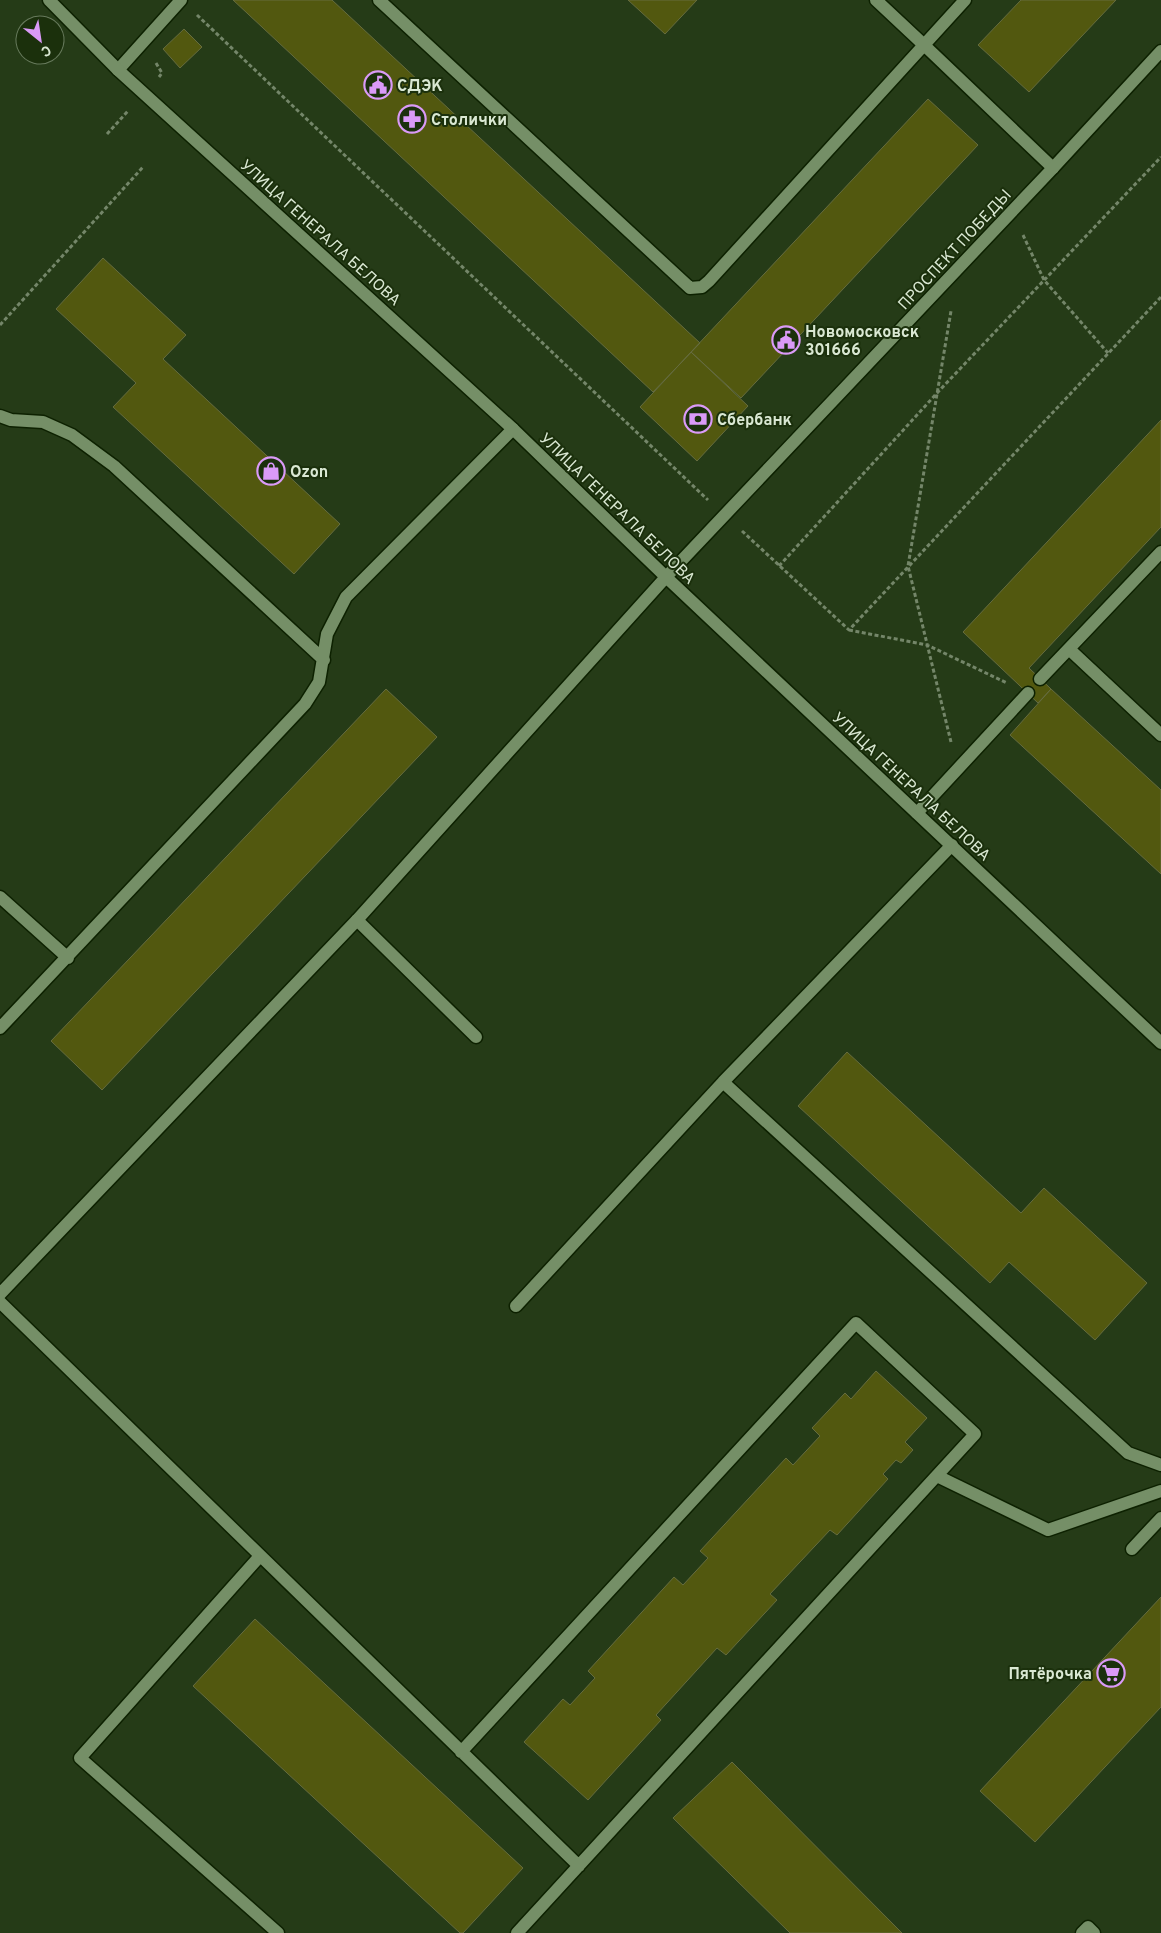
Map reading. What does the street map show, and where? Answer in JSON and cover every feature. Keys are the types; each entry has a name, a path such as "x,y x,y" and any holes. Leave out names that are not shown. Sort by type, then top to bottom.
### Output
{"street":[{"name":"УЛИЦА ГЕНЕРАЛА БЕЛОВА","path":"49,0 118,70 513,428 666,577 1161,1043"},
{"path":"118,70 181,0"},
{"path":"379,0 690,288 702,287 709,281 965,0"},
{"path":"876,0 1054,168"},
{"name":"ПРОСПЕКТ ПОБЕДЫ","path":"0,1294 357,920 666,577 1054,168 1161,51"},
{"path":"0,416 11,420 43,422 72,435 114,466 324,660"},
{"path":"0,1028 68,958 305,704 319,682 328,634 346,596 513,428"},
{"path":"1040,679 1161,552"},
{"path":"1069,649 1161,734"},
{"path":"917,813 1028,693"},
{"path":"516,1306 723,1082 952,845"},
{"path":"0,897 68,958"},
{"path":"357,920 476,1037"},
{"path":"723,1082 1128,1453 1161,1465"},
{"path":"0,1302 579,1866"},
{"path":"461,1752 856,1323 975,1434 517,1933"},
{"path":"937,1476 1048,1530 1161,1491"},
{"path":"1132,1549 1161,1518"},
{"path":"260,1556 80,1758 278,1933"},
{"path":"1082,1933 1088,1927 1094,1933"}],"path":[{"path":"181,0 724,515 849,630 928,645 1028,693"},
{"path":"779,566 938,392 1161,157"},
{"path":"0,325 143,167"},
{"path":"1012,212 1044,280 1108,354"},
{"path":"957,769 908,566 958,269"},
{"path":"849,630 1161,297"}],"building":[{"path":"233,0 332,0 700,343 653,392"},
{"path":"628,0 697,0 665,34"},
{"path":"1021,0 1116,0 1029,92 978,45"},
{"path":"184,29 202,47 180,68 163,49"},
{"path":"928,99 978,145 741,398 691,352"},
{"path":"103,258 186,335 163,359 340,524 294,574 113,407 136,383 56,309"},
{"path":"691,352 748,406 697,461 640,407"},
{"path":"1161,420 1161,527 1029,668 1051,689 1038,703 963,632"},
{"path":"386,689 437,737 102,1090 51,1041"},
{"path":"1051,689 1161,790 1161,874 1010,735"},
{"path":"847,1052 1021,1213 1044,1188 1147,1283 1095,1340 1009,1262 990,1283 798,1106"},
{"path":"876,1371 927,1418 905,1442 913,1450 901,1463 896,1460 883,1474 888,1479 837,1535 830,1530 770,1594 777,1600 726,1655 717,1648 656,1715 661,1720 588,1800 524,1742 563,1699 570,1705 595,1678 588,1671 674,1577 683,1585 708,1558 700,1551 786,1458 793,1465 820,1436 812,1428 845,1393 851,1399"},
{"path":"1161,1597 1161,1707 1035,1842 980,1791"},
{"path":"255,1619 523,1868 463,1933 460,1933 193,1686"},
{"path":"732,1762 902,1933 790,1933 673,1818"}],"place":[{"name":"СДЭК","path":"378,85"},
{"name":"Столички","path":"412,119"},
{"name":"Новомосковск 301666","path":"786,340"},
{"name":"Сбербанк","path":"698,419"},
{"name":"Ozon","path":"271,471"},
{"name":"Пятёрочка","path":"1111,1673"}]}
